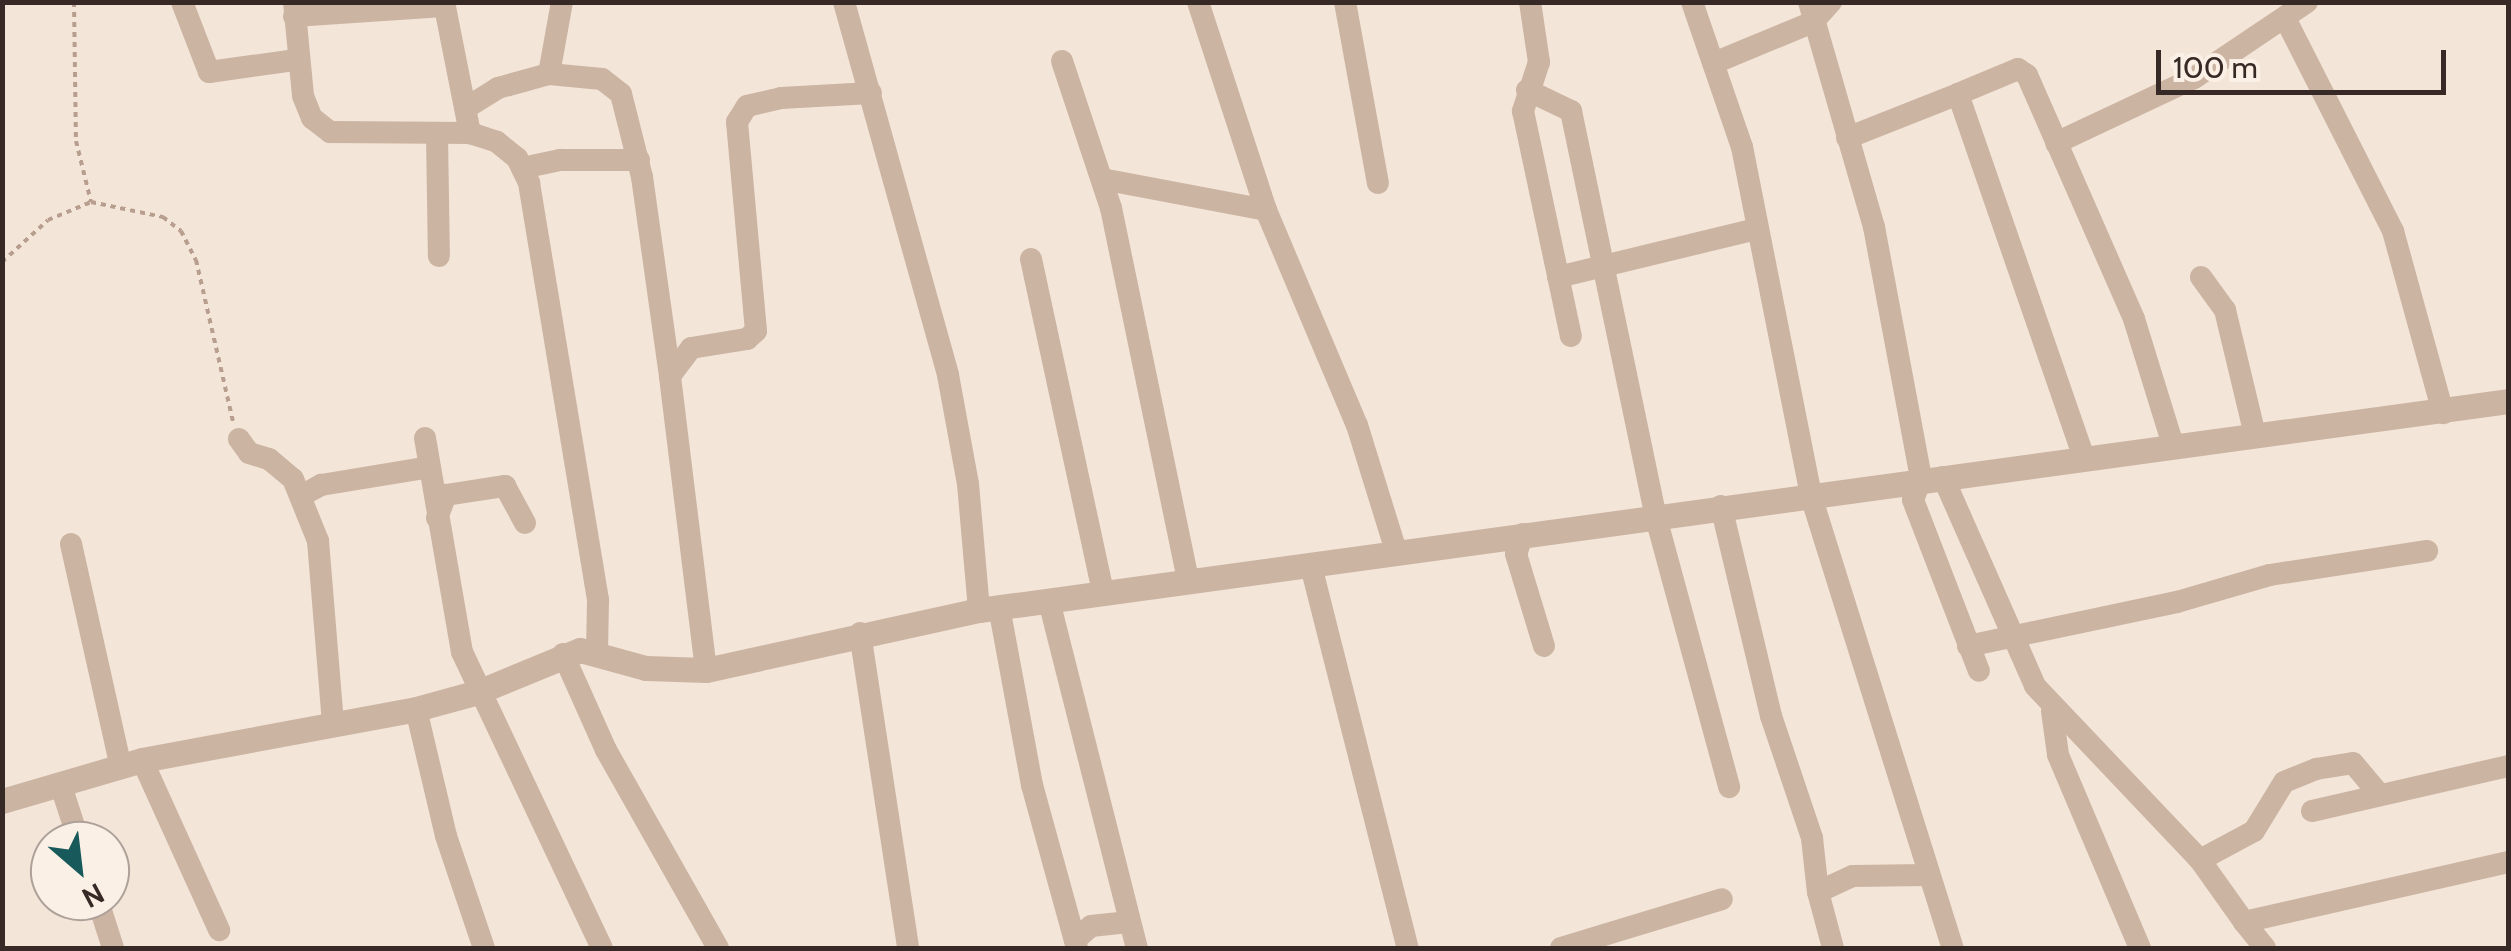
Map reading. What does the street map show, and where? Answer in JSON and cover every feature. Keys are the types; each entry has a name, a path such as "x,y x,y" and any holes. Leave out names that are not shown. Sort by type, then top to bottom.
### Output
{"street":[{"path":"182,2 209,72 296,60"},
{"path":"549,74 562,2"},
{"path":"844,2 948,374 989,608 1076,944"},
{"path":"1198,2 1266,210 1358,426 1396,551"},
{"path":"1345,2 1378,182"},
{"path":"1530,2 1538,62 1523,111 1571,336"},
{"path":"1692,2 1742,147 1811,496 1953,948"},
{"path":"1714,63 1831,2"},
{"path":"2056,143 2194,78 2286,20 2307,2"},
{"path":"470,133 444,4 294,9 296,60 312,118 330,132 470,133 497,142 522,168 598,600 597,653"},
{"path":"1811,12 1874,226 1932,478 2052,711 2200,860 2264,948"},
{"path":"2286,20 2393,231 2442,413"},
{"path":"1062,61 1102,179 1188,580"},
{"path":"1847,138 2018,68 2027,76 2134,319 2172,442"},
{"path":"466,108 498,88 549,74 602,79 620,94 638,160 670,376 706,670"},
{"path":"1528,90 1572,111 1655,514 1729,786"},
{"path":"670,376 691,348 747,340 756,331 739,186 740,112 782,98 871,94"},
{"path":"1958,94 2084,457"},
{"path":"436,135 439,256"},
{"path":"522,168 560,160 638,160"},
{"path":"1102,179 1266,210"},
{"path":"1558,278 1756,229"},
{"path":"1032,259 1103,594"},
{"path":"2201,276 2226,310 2254,431"},
{"path":"2,802 131,764 333,726 478,692 563,654 597,653 646,668 706,670 860,633 989,608 2254,431 2506,408"},
{"path":"425,438 462,652 602,948"},
{"path":"238,439 293,480 301,496 323,574 333,726"},
{"path":"301,496 321,485 430,467"},
{"path":"1932,478 1913,500 1978,672"},
{"path":"438,518 446,495 506,486 525,523"},
{"path":"1722,506 1771,716 1812,838 1818,892 1834,948"},
{"path":"1523,534 1516,554 1544,646"},
{"path":"71,544 131,764 219,930"},
{"path":"1968,646 2178,602 2270,575 2427,552"},
{"path":"1310,566 1408,948"},
{"path":"1049,601 1137,948"},
{"path":"860,633 908,948"},
{"path":"563,654 606,750 718,948"},
{"path":"416,708 446,836 484,948"},
{"path":"2052,711 2058,755 2140,948"},
{"path":"2200,860 2254,831 2284,782 2316,769 2353,763 2378,792"},
{"path":"2312,811 2378,792 2508,766"},
{"path":"61,786 72,821"},
{"path":"2244,922 2508,862"},
{"path":"1818,892 1853,876 1927,875"},
{"path":"1562,948 1722,899"},
{"path":"104,921 113,948"},
{"path":"1076,944 1091,926 1129,922"}],"path":[{"path":"74,2 76,141 90,202"},
{"path":"2,262 48,220 90,202 163,218 190,244 238,439"}]}
